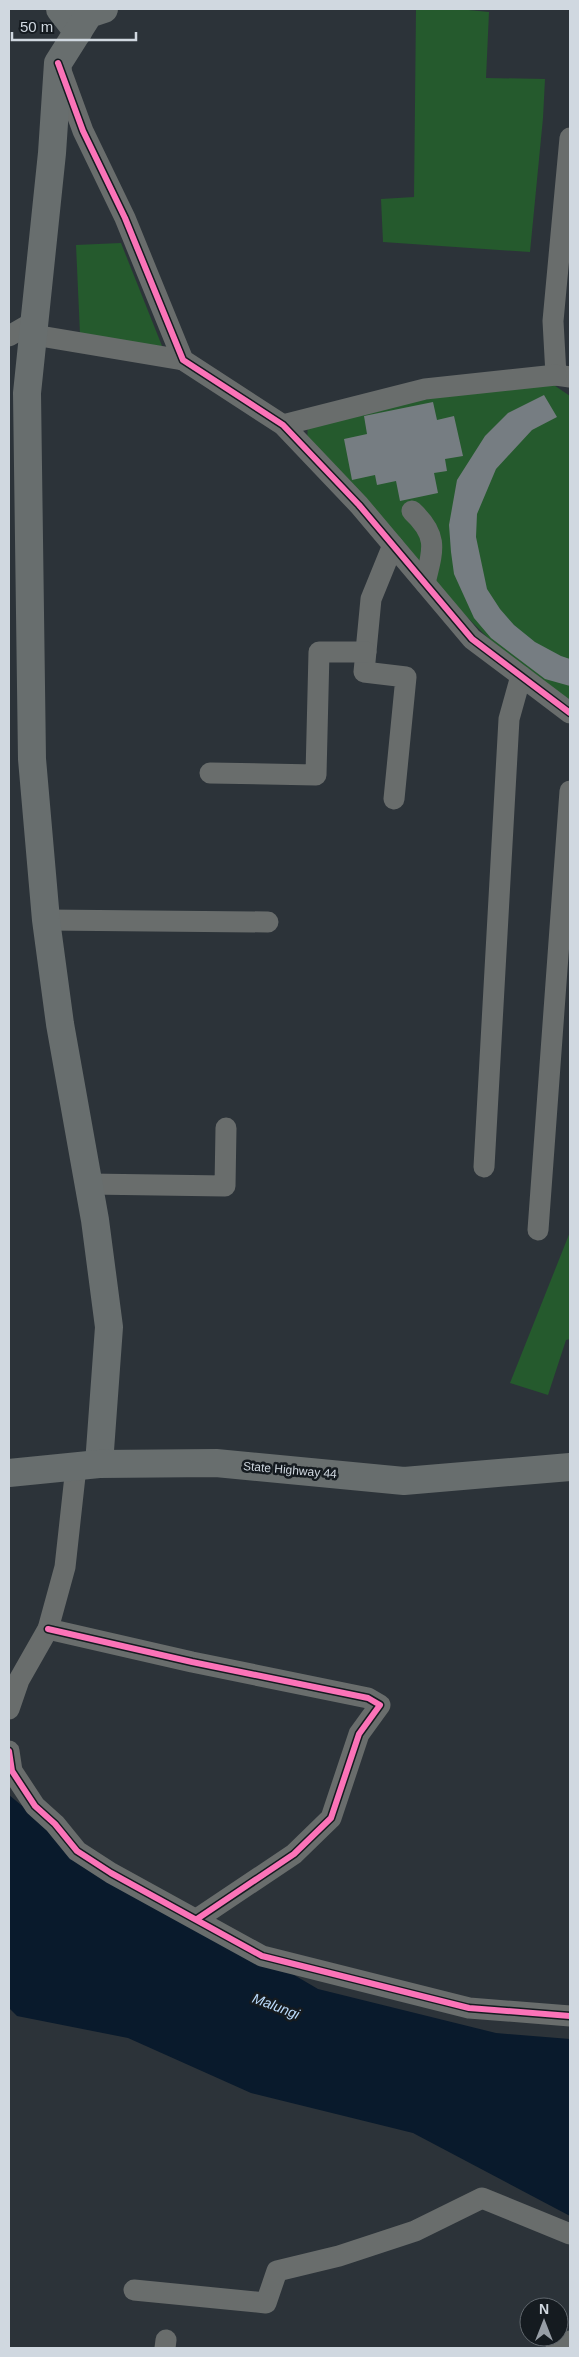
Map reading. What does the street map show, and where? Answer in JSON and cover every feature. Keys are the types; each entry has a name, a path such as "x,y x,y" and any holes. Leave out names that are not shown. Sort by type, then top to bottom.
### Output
{"main road":[{"path":"60,9 78,32"},
{"path":"88,1466 109,1327 88,1184 60,1024 46,920 32,759 26,331 52,153 58,63 89,14 104,9"},
{"name":"State Highway 44","path":"9,1473 88,1466 216,1463 404,1481 570,1467"}],"street":[{"path":"58,63 83,131 125,218 182,360"},
{"path":"284,425 425,389 563,376 553,321 570,138"},
{"path":"26,331 182,360 284,425 359,504 472,639 570,713"},
{"path":"412,510 426,524 431,534 431,558 425,583"},
{"path":"393,545 371,599 364,672 406,678 394,799"},
{"path":"210,773 316,775 319,652 366,652"},
{"path":"484,1166 509,719 521,676"},
{"path":"538,1230 570,791"},
{"path":"46,920 268,922"},
{"path":"88,1184 226,1186 226,1128"},
{"path":"9,1709 19,1680 48,1629 65,1567 88,1466"},
{"path":"48,1629 192,1662 368,1698 380,1705 359,1734 331,1818 294,1854 197,1919"},
{"path":"9,1751 12,1771 35,1806 55,1824 77,1851 112,1873 262,1956 469,2008 570,2016"},
{"path":"134,2290 266,2303 277,2271 339,2256 416,2231 482,2198 570,2234"},
{"path":"556,2348 570,2341"}],"green space":[{"path":"416,9 458,9 489,12 486,78 545,79 530,252 383,242 381,199 414,197"},
{"path":"121,243 166,356 80,334 76,245"},
{"path":"542,377 570,396 570,703 517,667 463,613 307,443 308,422"},
{"path":"570,1232 570,1339 566,1340 548,1395 510,1383"}],"water":[{"name":"Malungi","path":"9,1795 89,1861 212,1927 318,1989 496,2033 570,2039 570,2216 413,2133 251,2093 128,2038 17,2016 9,2008"}],"building":[{"path":"544,395 557,417 532,430 496,469 477,514 476,537 487,589 500,609 514,625 535,642 570,659 570,686 545,679 491,638 474,618 454,574 451,552 449,525 457,480 485,436 508,413"},
{"path":"433,402 437,420 454,416 463,456 445,459 447,471 434,473 438,493 400,501 396,481 377,485 375,475 352,480 344,439 367,434 364,416"}],"cycle path":[{"path":"58,63 83,131 125,218 183,360 283,425 359,505 472,639 570,713"},
{"path":"48,1629 192,1662 368,1698 380,1705 359,1734 331,1818 294,1854 197,1919"},
{"path":"9,1751 12,1771 35,1806 55,1824 77,1851 111,1873 262,1956 469,2008 570,2016"}]}
